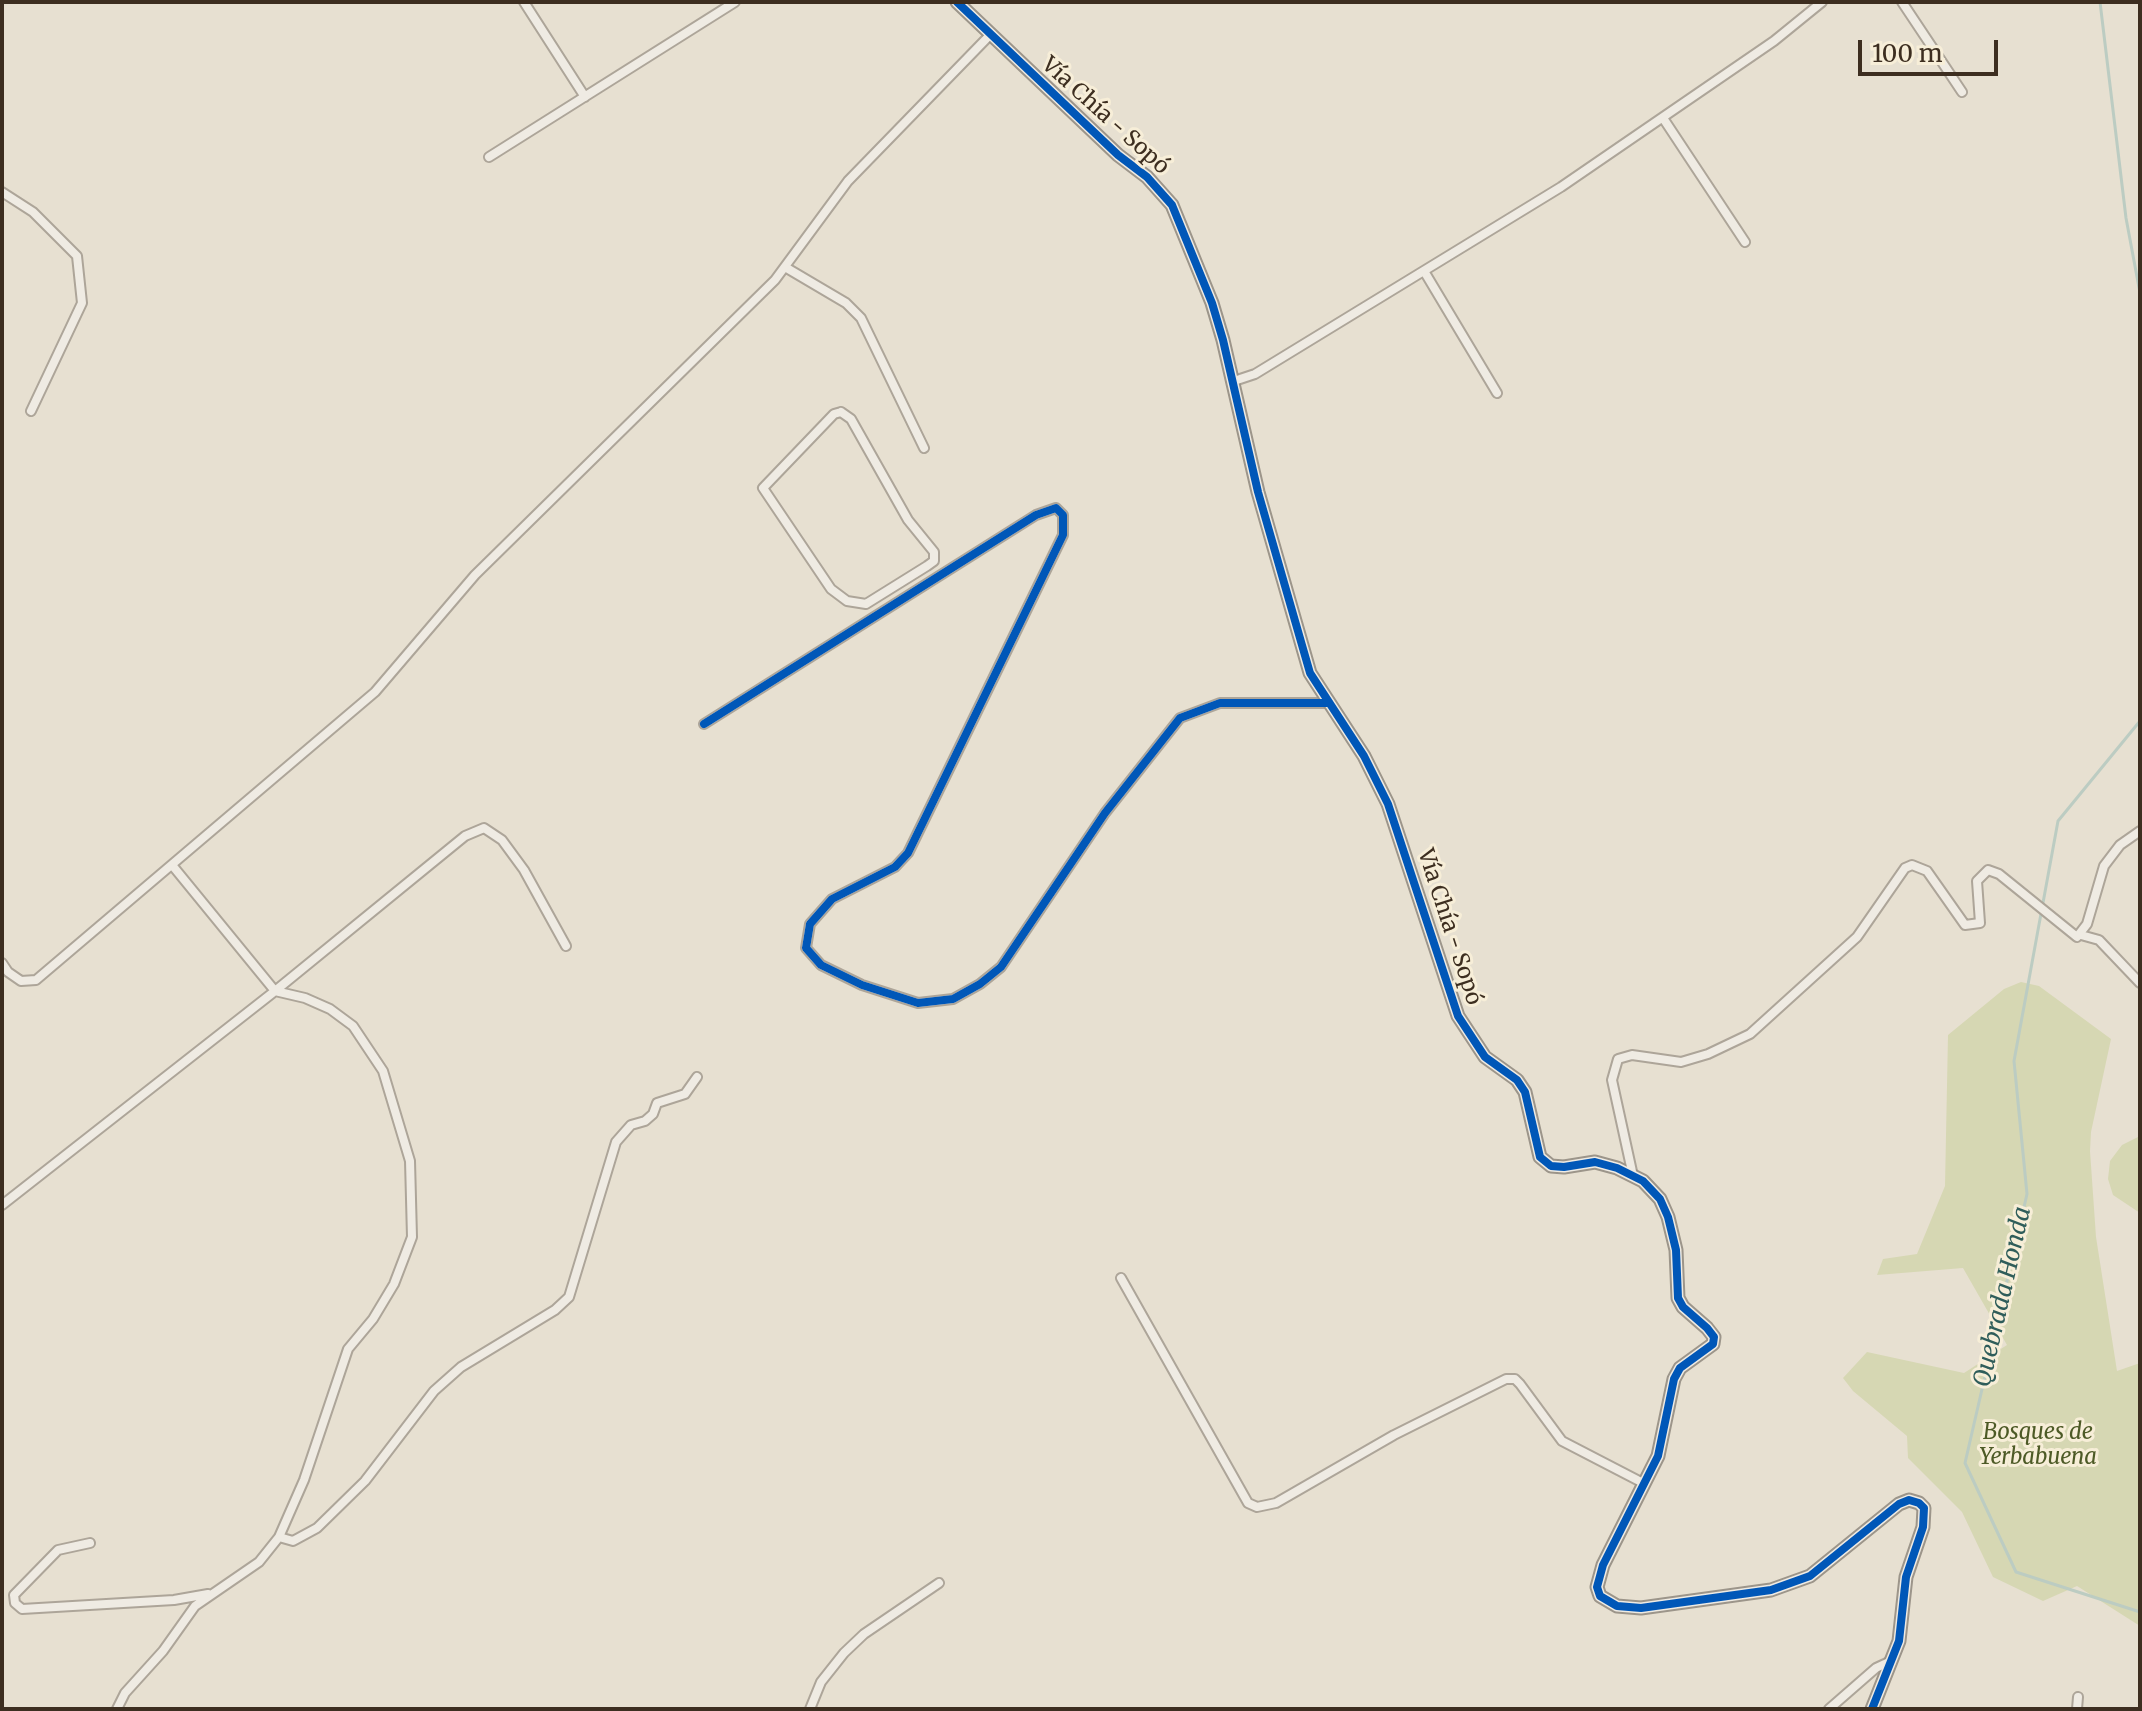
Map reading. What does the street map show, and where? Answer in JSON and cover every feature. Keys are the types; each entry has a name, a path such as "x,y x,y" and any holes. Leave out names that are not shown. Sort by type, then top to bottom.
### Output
{"street":[{"path":"524,2 585,97"},
{"path":"489,157 735,2"},
{"path":"1234,381 1255,374 1561,187 1774,41 1822,2"},
{"path":"1902,2 1962,92"},
{"name":"Vía Chía - Sopó","path":"963,4 989,36 1118,155 1162,191 1172,205 1212,303 1234,381 1245,441 1310,673 1364,756 1393,815 1458,1016 1485,1057 1517,1080 1525,1092 1540,1157 1551,1166 1595,1162 1633,1176 1660,1199 1674,1233 1678,1298 1714,1337 1707,1352 1680,1368 1674,1379 1658,1456 1599,1576 1600,1596 1617,1606 1641,1608 1771,1590 1810,1576 1899,1504 1909,1500 1919,1503 1924,1508 1923,1527 1906,1577 1893,1660 1872,1709"},
{"path":"2,963 8,972 21,981 36,980 375,692 475,575 785,267 848,181 989,36"},
{"path":"1663,118 1745,242"},
{"path":"2,192 33,212 77,256 82,303 31,411"},
{"path":"785,267 846,303 861,318 924,448"},
{"path":"1424,271 1497,393"},
{"path":"841,412 851,419 908,520 934,552 934,561 887,591 866,604 856,604 837,596 763,488 834,414 841,412"},
{"path":"704,724 1047,509 1056,508 1063,515 1063,535 908,853 895,867 832,899 810,924 806,948 821,965 862,985 918,1003 953,999 980,984 1001,967 1105,813 1180,718 1220,703 1327,703"},
{"path":"887,591 893,603"},
{"path":"2,1205 275,991 465,836 484,828 502,840 524,870 566,946"},
{"path":"2081,935 2104,866 2120,845 2140,831"},
{"path":"117,1709 125,1693 163,1651 195,1606 259,1562 279,1537 309,1465 348,1349 373,1319 394,1284 412,1237 410,1161 383,1071 353,1026 330,1009 305,998 275,991 172,865"},
{"path":"1633,1176 1612,1080 1618,1059 1632,1055 1681,1062 1708,1054 1750,1034 1857,937 1905,868 1920,865 1927,871 1965,925 1980,923 1977,881 1988,870 1999,874 2073,937 2081,935 2099,940 2140,983"},
{"path":"279,1537 293,1541 317,1528 365,1481 434,1391 452,1375 555,1310 569,1297 616,1142 631,1125 653,1114 657,1103 685,1094 697,1077"},
{"path":"1121,1278 1241,1496 1257,1507 1276,1503 1348,1460 1506,1379 1515,1379 1520,1384 1562,1441 1645,1484"},
{"path":"90,1543 58,1550 14,1595 15,1603 22,1609 174,1600 212,1593"},
{"path":"810,1709 821,1682 844,1653 864,1634 939,1583"},
{"path":"1829,1709 1876,1668 1893,1660"},
{"path":"2077,1709 2078,1697"}],"green space":[{"name":"Bosques de Yerbabuena","path":"2021,982 2039,986 2111,1039 2091,1132 2090,1151 2096,1237 2117,1371 2140,1363 2140,1626 2077,1586 2043,1601 1993,1577 1962,1512 1908,1458 1907,1436 1853,1391 1843,1378 1867,1352 1964,1373 2007,1345 1963,1268 1877,1275 1883,1259 1917,1254 1945,1186 1948,1035 2004,989"},
{"path":"2140,1136 2140,1213 2113,1195 2108,1179 2110,1161 2122,1145"}],"waterway":[{"name":"Quebrada Honda","path":"2100,2 2126,218 2140,293"},
{"name":"Quebrada Honda","path":"2140,721 2058,821 2014,1061 2027,1194 1965,1463 2016,1572 2140,1612"}],"cycle path":[{"path":"957,2 1118,155 1147,177 1172,205 1212,303 1223,340 1258,492 1310,673 1364,756 1388,804 1458,1016 1485,1057 1517,1080 1525,1092 1540,1157 1551,1166 1595,1162 1617,1168 1643,1181 1660,1199 1668,1217 1676,1250 1678,1298 1683,1307 1714,1337 1713,1344 1680,1368 1674,1379 1658,1456 1603,1565 1597,1587 1600,1596 1617,1606 1641,1608 1771,1590 1810,1576 1899,1504 1909,1500 1919,1503 1924,1508 1923,1527 1906,1577 1899,1641 1872,1709"},
{"path":"704,724 1036,515 1056,508 1063,515 1063,535 908,853 895,867 832,899 810,924 806,948 821,965 862,985 918,1003 953,999 980,984 1001,967 1105,813 1180,718 1220,703 1327,703"}]}
